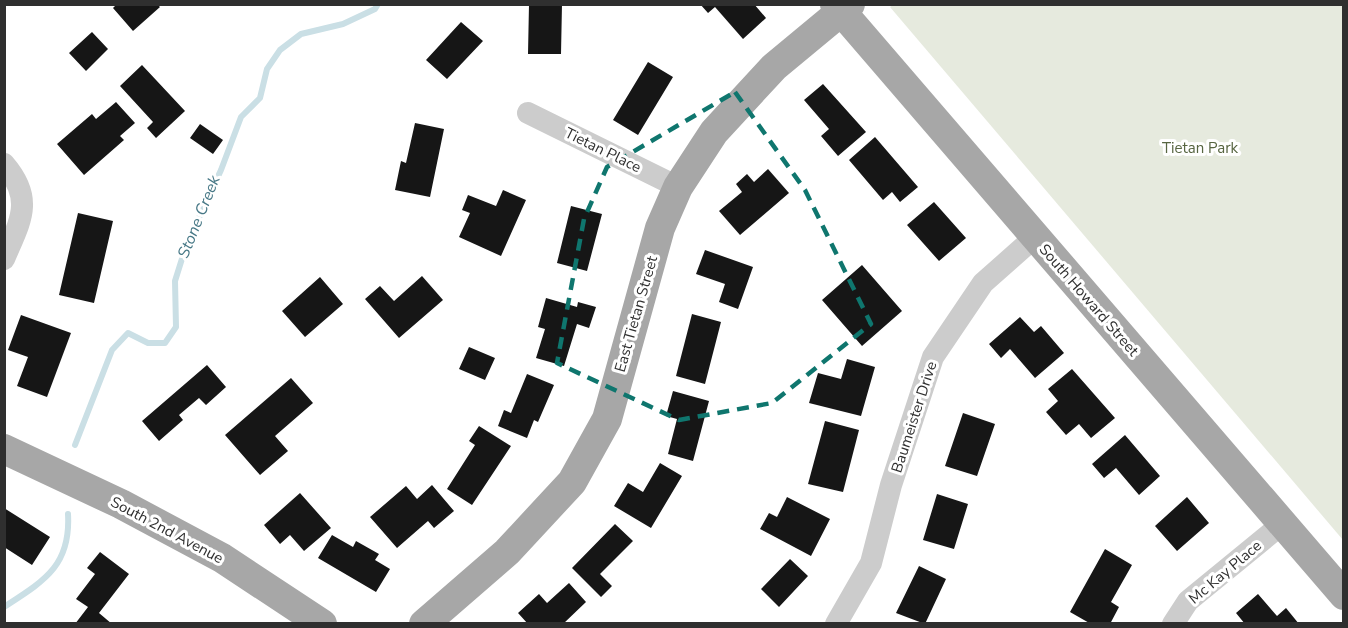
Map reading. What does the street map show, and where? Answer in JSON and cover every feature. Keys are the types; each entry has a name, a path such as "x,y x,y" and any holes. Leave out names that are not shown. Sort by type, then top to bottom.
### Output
{"main road":[{"name":"East Tietan Street","path":"424,624 507,552 572,482 607,419 660,228 678,187 714,132 774,67 842,7"},
{"name":"South Howard Street","path":"842,7 1035,237 1344,595"},
{"name":"South 2nd Avenue","path":"4,449 121,504 222,558 322,624"}],"street":[{"name":"Tietan Place","path":"528,113 678,187"},
{"path":"4,164 18,180 24,211 4,259"},
{"name":"Baumeister Drive","path":"836,624 871,563 891,485 933,357 983,283 1035,237"},
{"name":"Mc Kay Place","path":"1173,624 1188,601 1282,524"}],"highlighted area":[{"path":"735,92 805,190 871,324 772,403 679,420 557,363 584,219 607,167"}],"green space":[{"name":"Tietan Park","path":"894,4 1343,5 1343,540 890,7"}],"building":[{"path":"117,4 157,4 160,7 133,31 113,8"},
{"path":"529,4 562,4 561,54 528,54"},
{"path":"700,4 754,4 766,18 743,39 715,7 708,13"},
{"path":"461,22 483,41 447,79 426,60"},
{"path":"92,32 108,49 86,71 69,53"},
{"path":"648,62 673,77 638,135 613,120"},
{"path":"142,65 185,111 156,138 147,128 153,122 120,86"},
{"path":"823,84 866,132 838,156 821,136 829,129 804,100"},
{"path":"116,102 135,123 120,136 124,140 84,175 57,144 92,114 96,119"},
{"path":"415,123 444,129 430,197 395,190 401,161 406,163"},
{"path":"200,124 223,140 213,154 190,138"},
{"path":"875,137 918,187 900,202 892,192 883,200 849,160"},
{"path":"768,169 789,193 740,235 719,211 742,192 736,184 747,174 754,182"},
{"path":"503,190 526,200 501,256 459,237 470,213 462,210 468,195 496,206"},
{"path":"934,202 966,238 939,261 907,225"},
{"path":"571,206 602,214 587,271 557,263"},
{"path":"78,213 113,221 94,303 59,295"},
{"path":"705,250 753,267 738,309 719,302 725,284 696,274"},
{"path":"862,265 902,311 862,346 822,300"},
{"path":"422,276 443,300 399,338 365,299 380,286 394,301"},
{"path":"320,277 343,304 305,337 282,311"},
{"path":"546,298 577,307 578,302 596,307 589,328 577,324 564,366 536,358 545,329 538,327"},
{"path":"692,314 721,322 705,384 676,376"},
{"path":"21,315 71,333 47,397 17,386 28,357 8,350"},
{"path":"1020,317 1034,332 1041,326 1064,353 1035,378 1010,349 1001,358 989,344"},
{"path":"469,347 495,358 485,380 459,369"},
{"path":"847,359 875,367 861,416 809,403 818,373 841,379"},
{"path":"207,365 226,387 206,405 199,398 179,415 183,420 159,441 142,421"},
{"path":"1072,369 1115,418 1091,438 1079,424 1066,435 1046,412 1058,401 1048,389"},
{"path":"527,374 554,385 538,422 534,420 527,438 498,426 504,410 511,413"},
{"path":"291,378 313,403 275,436 288,451 260,475 225,435"},
{"path":"673,391 709,401 693,461 668,454 677,419 666,416"},
{"path":"963,413 995,424 977,476 945,466"},
{"path":"825,421 859,430 843,492 808,484"},
{"path":"479,426 511,446 472,505 447,489 475,445 469,441"},
{"path":"1125,435 1160,476 1139,495 1116,468 1104,478 1092,464"},
{"path":"660,463 682,476 651,528 614,506 628,483 643,492"},
{"path":"432,485 454,511 434,528 428,521 397,548 370,517 406,486 417,499"},
{"path":"300,493 331,528 304,551 290,535 280,544 264,525"},
{"path":"937,494 968,504 954,549 923,540"},
{"path":"787,497 830,519 811,556 760,529 769,513 777,517"},
{"path":"1187,497 1209,523 1177,551 1155,526"},
{"path":"4,508 50,537 32,565 4,547"},
{"path":"615,524 633,541 600,574 612,586 601,597 572,568"},
{"path":"332,535 353,547 356,541 379,554 375,560 390,569 376,592 318,558"},
{"path":"1105,549 1132,565 1111,602 1119,607 1110,624 1091,624 1070,612"},
{"path":"100,552 129,574 99,613 112,624 75,624 88,607 76,599 95,574 87,568"},
{"path":"790,559 808,576 779,607 761,589"},
{"path":"919,566 946,579 925,624 896,613"},
{"path":"569,583 586,602 563,624 528,624 518,613 539,594 547,603"},
{"path":"1258,594 1277,616 1286,608 1299,624 1245,624 1236,613"}],"waterway":[{"name":"Stone Creek","path":"75,445 112,350 128,333 148,343 165,343 176,327 175,281 186,246 221,170 241,117 260,98 267,69 280,50 301,34 343,24 375,9 378,4"},
{"name":"Stone Creek","path":"4,607 43,580 60,559 68,532 68,514"}]}
